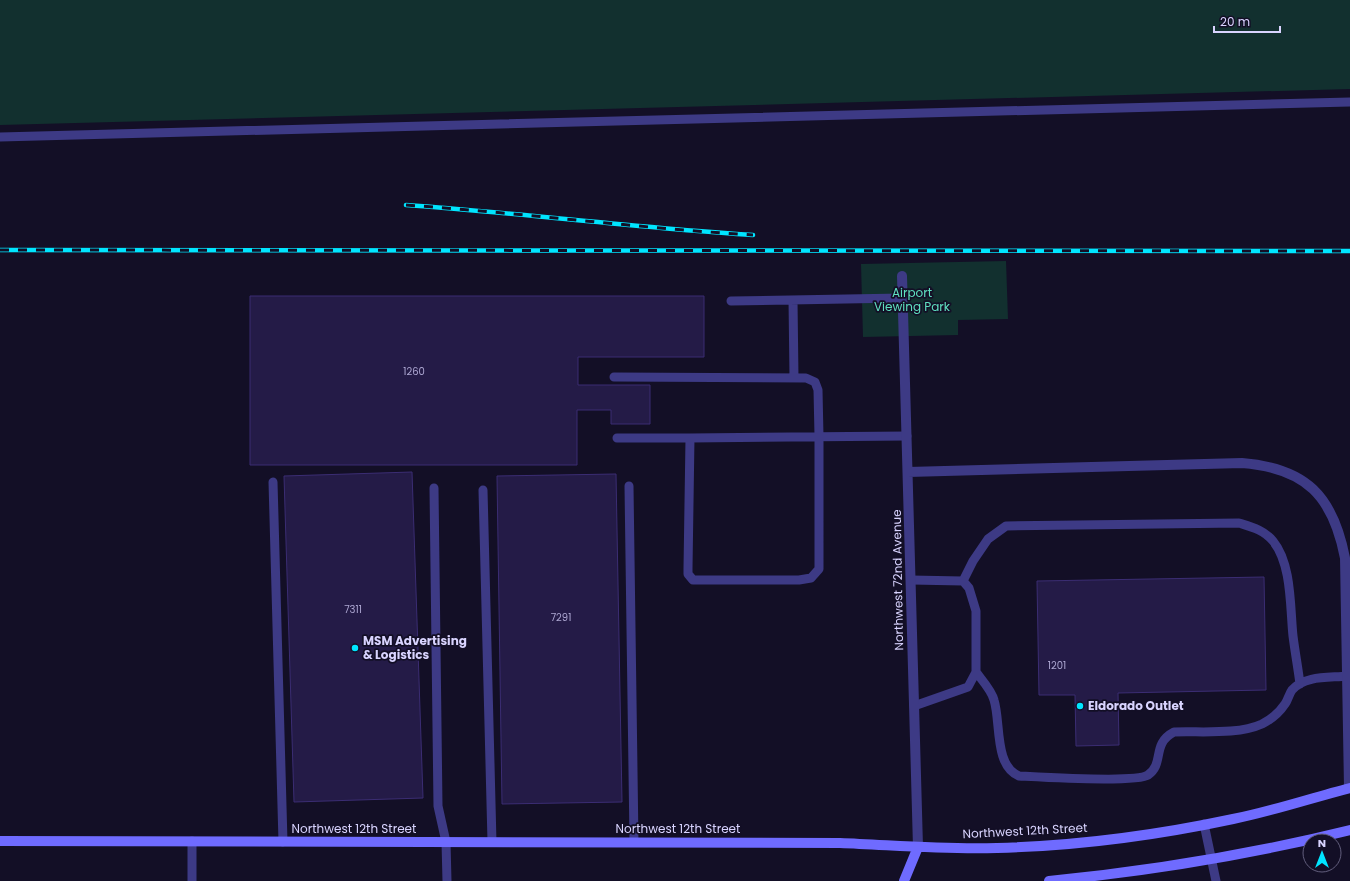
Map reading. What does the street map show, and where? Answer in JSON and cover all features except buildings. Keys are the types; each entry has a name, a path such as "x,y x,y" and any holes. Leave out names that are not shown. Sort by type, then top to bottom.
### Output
{"main road":[{"name":"Northwest 12th Street","path":"0,841 840,843 918,847 997,848 1111,839 1234,819 1350,788"},
{"path":"1049,881 1084,878 1289,845 1350,830"},
{"name":"Northwest 72nd Avenue","path":"904,881 918,847"}],"street":[{"name":"Northwest 72nd Avenue","path":"902,276 918,847"},
{"path":"908,472 1242,463 1278,468 1311,487 1322,498 1333,515 1341,536 1345,558 1350,788"}],"lane":[{"path":"0,137 1350,102"},
{"path":"731,301 902,298"},
{"path":"793,300 794,378"},
{"path":"614,377 806,378 815,382 818,390 819,436 819,569 811,578 799,580 693,580 688,574 690,438"},
{"path":"617,438 907,436"},
{"path":"273,482 283,842"},
{"path":"629,486 634,842"},
{"path":"434,488 438,806 446,842 447,881"},
{"path":"483,490 492,842"},
{"path":"963,581 973,561 988,539 1006,526 1239,523 1261,530 1274,542 1282,558 1288,579 1295,651 1300,684"},
{"path":"911,580 963,581 969,588 976,611 976,672 968,687 914,706"},
{"path":"976,672 994,700 998,730 1005,761 1011,773 1019,776 1111,778 1140,778 1148,775 1155,767 1161,744 1165,737 1174,732 1245,730 1262,724 1275,717 1285,704 1292,690 1300,684 1312,679 1348,676"},
{"path":"1204,824 1216,881"},
{"path":"192,841 192,881"}],"green space":[{"path":"0,0 1350,0 1350,89 0,125"},
{"name":"Airport Viewing Park","path":"1006,261 1008,319 958,320 958,335 863,337 861,264"}],"railway":[{"path":"406,205 753,235"},
{"path":"0,250 1350,251"}],"place":[{"name":"MSM Advertising & Logistics","path":"355,648"},
{"name":"Eldorado Outlet","path":"1080,706"}]}
